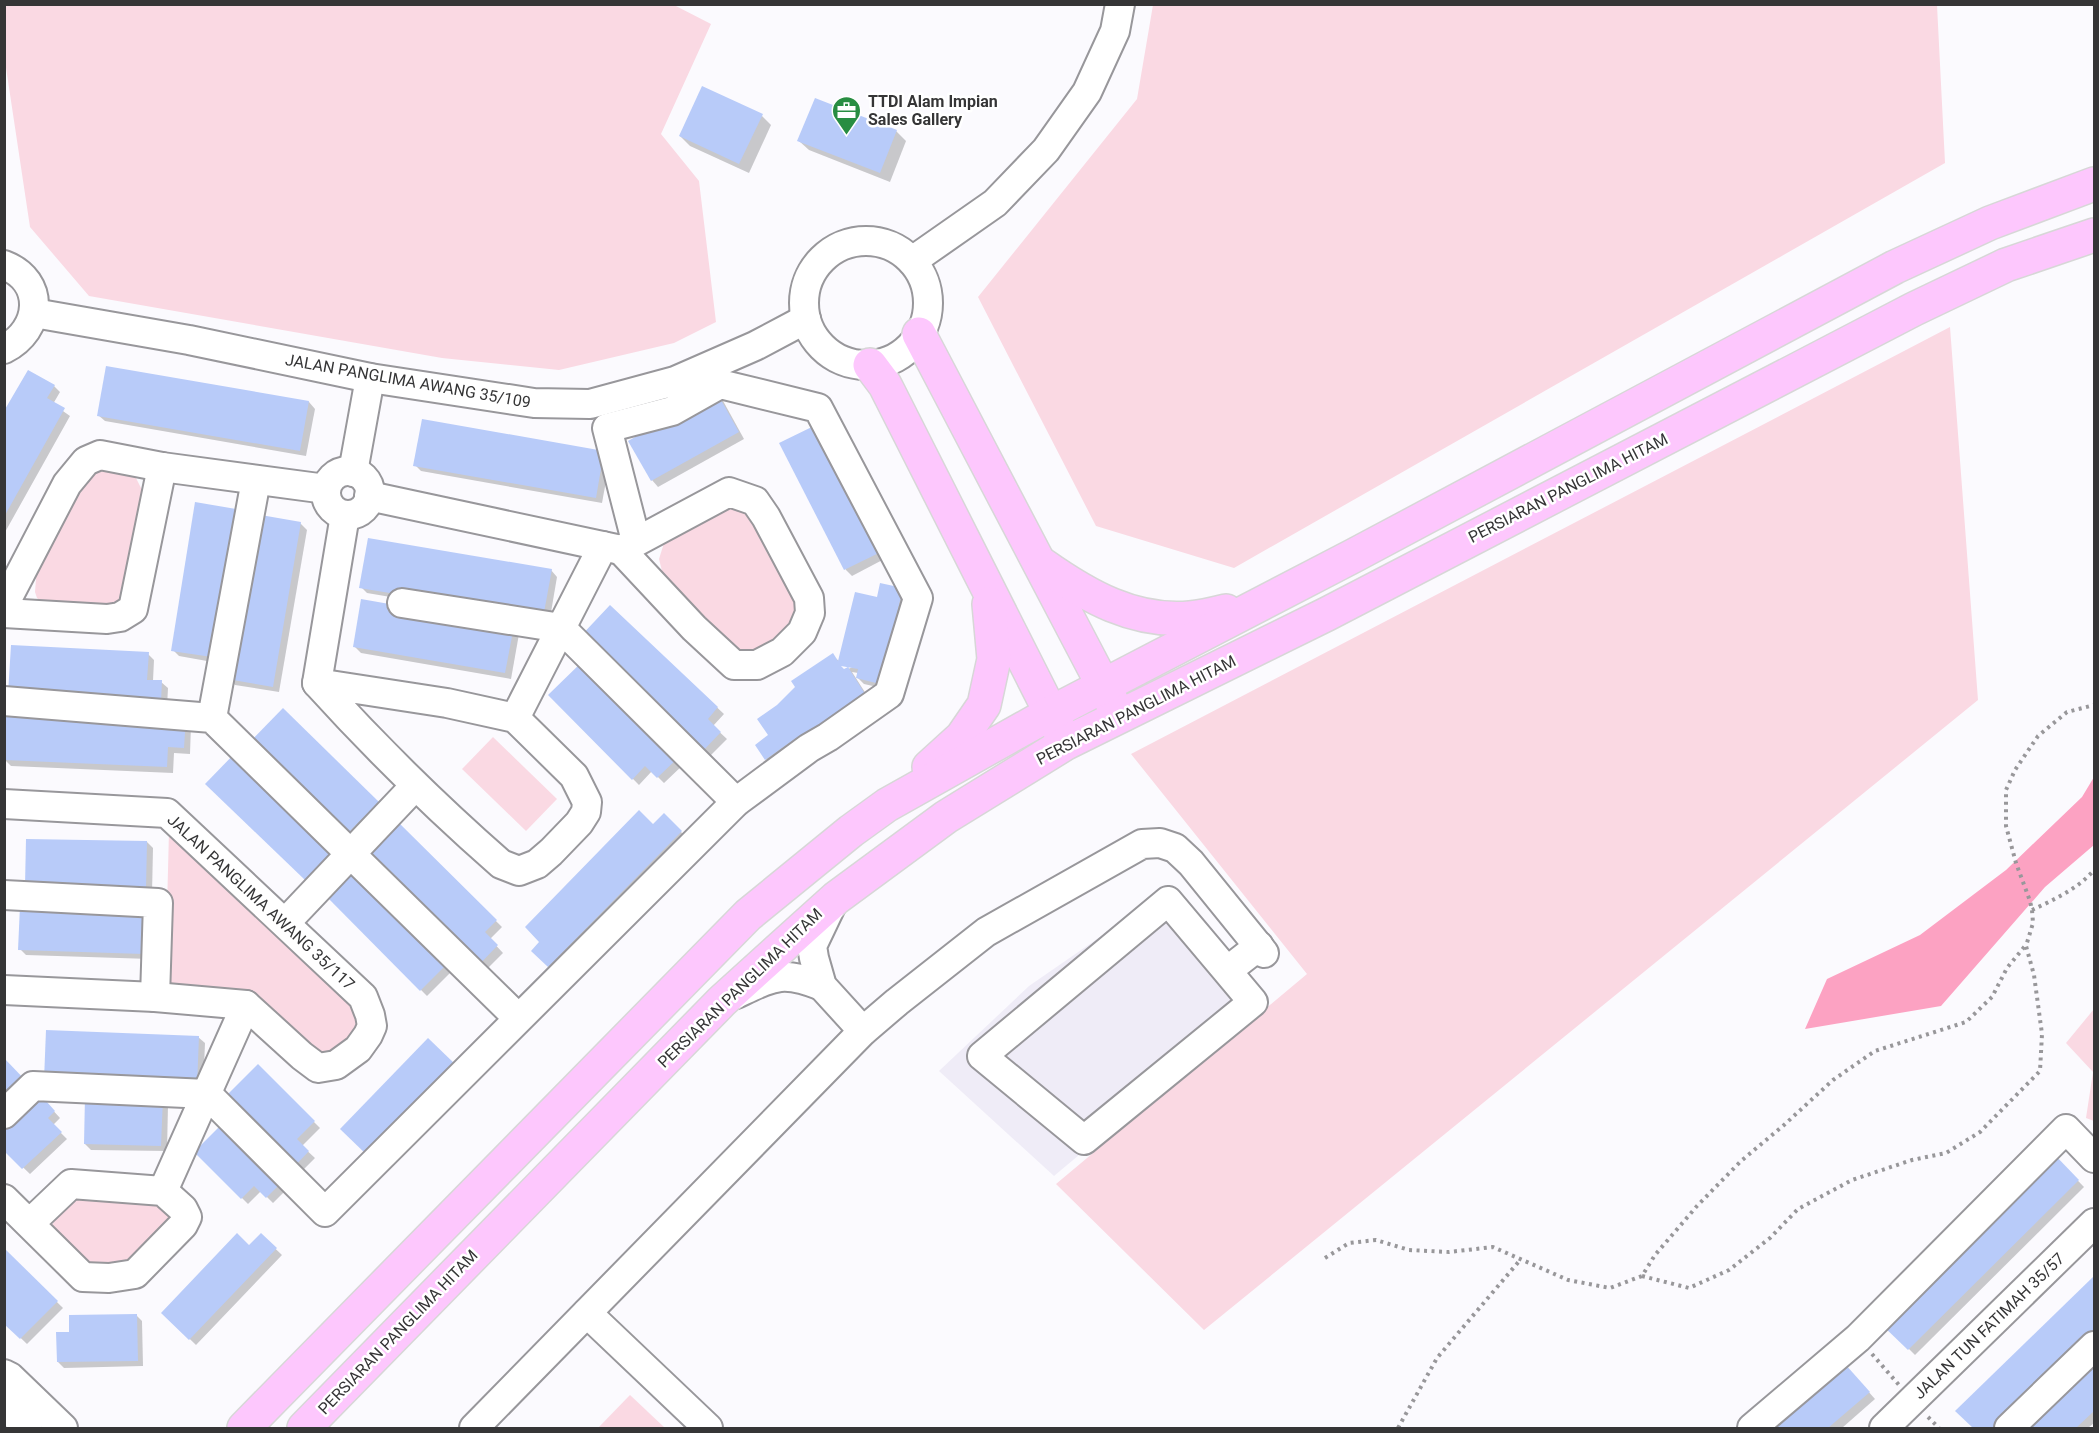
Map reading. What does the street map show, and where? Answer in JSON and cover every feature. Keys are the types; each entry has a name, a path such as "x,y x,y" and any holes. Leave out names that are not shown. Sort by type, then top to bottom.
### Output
{"main road":[{"path":"887,805 1051,713 1353,556 1895,267 1990,223 2094,184"},
{"name":"PERSIARAN PANGLIMA HITAM","path":"304,1428 722,1001 836,898 946,817 1066,743 1328,614 1914,309 2006,265 2094,235"},
{"path":"919,334 1120,716"},
{"path":"870,365 885,385 1066,743"},
{"path":"1040,562 1072,586 1111,606 1143,617 1189,619 1255,606"},
{"path":"245,1424 748,915 851,831 887,805 962,737 984,705 994,659 987,587"}],"street":[{"path":"912,261 995,203 1046,150 1088,92 1115,31 1120,4"},
{"path":"859,241 878,242 897,249 912,261 923,277 928,296 927,315 919,334 907,349 890,360 870,365 849,362 830,353 815,339 806,319 804,298 809,278 821,260 838,248 859,241"},
{"path":"4,265 22,277 30,289 34,313 27,332 16,343 4,349"},
{"name":"JALAN PANGLIMA AWANG 35/109","path":"34,313 189,340 370,378 534,403 590,404 675,381 755,346 806,319"},
{"path":"353,472 370,378"},
{"path":"4,1114 33,1086 207,1094 325,1212 736,802 809,748 889,694 918,598 818,408 720,384 672,411 608,428 620,546 694,628 734,665 757,665 782,652 802,632 810,613 809,598 766,517 755,501 729,492 620,546 561,628 514,718"},
{"path":"4,605 68,484 86,461 100,455 162,467 326,489"},
{"path":"4,613 107,619 120,617 133,609 162,467"},
{"path":"353,472 359,474 368,484 369,496 364,508 345,515 332,509 326,496 326,489 329,482 339,473 353,472"},
{"path":"212,718 256,480"},
{"path":"369,496 620,546"},
{"path":"317,683 345,515"},
{"path":"402,603 561,628 736,802"},
{"path":"317,683 447,704 514,718 574,776 587,802 585,812 579,823 537,864 519,871 501,864 415,786 317,683"},
{"path":"364,735 358,720 362,710 372,701 392,695"},
{"path":"4,702 212,718 518,1018"},
{"path":"286,922 415,786"},
{"name":"JALAN PANGLIMA AWANG 35/117","path":"4,804 166,813 286,922 363,997 372,1026 358,1049 336,1065 318,1068 246,1005"},
{"path":"474,1428 863,1031 986,932 1142,844 1160,843 1175,848 1191,863 1261,949 1227,971"},
{"path":"4,895 158,903 155,997"},
{"path":"822,986 812,946 836,898"},
{"path":"1168,901 1227,971 1253,1002 1084,1140 982,1056 1168,901"},
{"path":"722,1001 764,981 785,976 802,978 822,986 863,1031"},
{"path":"4,990 155,997 246,1005 163,1191"},
{"path":"1752,1428 1858,1338 2066,1129 2094,1158"},
{"path":"4,1199 83,1277 109,1278 135,1274 183,1225 187,1217 183,1209 163,1191 71,1184 30,1223"},
{"name":"JALAN TUN FATIMAH 35/57","path":"1884,1428 2094,1223"},
{"path":"587,1313 708,1428"},
{"path":"2009,1428 2094,1346"},
{"path":"4,1374 10,1377 63,1428"},
{"path":"4,1405 28,1428"}],"path":[{"path":"1642,1276 1655,1255 1697,1206 1734,1168 1833,1080 1875,1051 1966,1022 1992,997 2007,968 2025,946 2033,923 2031,901 2016,863 2006,826 2006,790 2015,770 2038,736 2067,712 2094,705"},
{"path":"2032,910 2087,879 2094,870"},
{"path":"1324,1258 1349,1243 1376,1240 1410,1251 1449,1252 1493,1247 1568,1280 1610,1288 1642,1276 1689,1288 1729,1270 1770,1238 1798,1209 1852,1180 1912,1160 1946,1153 1980,1132 2040,1071 2042,1034 2034,975 2025,946"},
{"path":"1398,1428 1437,1358 1521,1259"}],"shaded area":[{"path":"4,5 674,5 711,24 661,134 699,181 716,322 674,343 559,370 442,358 89,296 30,227 5,61"},
{"path":"1153,5 1937,5 1945,163 1234,568 1096,526 978,297 1137,99"},
{"path":"1950,327 1978,700 1204,1330 1056,1184 1307,974 1131,754"},
{"path":"102,465 132,470 142,490 126,593 116,605 108,607 42,602 37,598 35,592 37,566 82,480"},
{"path":"736,508 756,516 799,610 787,635 749,654 738,650 664,579 659,559 664,543 727,510"},
{"path":"493,737 557,799 526,831 462,769"},
{"path":"2094,777 2094,845 2045,887 1941,1006 1805,1029 1827,979 1920,935 2006,870 2082,797"},
{"path":"169,831 350,1002 358,1022 356,1030 338,1049 329,1053 319,1052 165,987"},
{"path":"1165,892 1224,950 1267,997 1054,1176 939,1071 1029,986"},
{"path":"2094,1009 2094,1121 2086,1118 2093,1072 2066,1043"},
{"path":"75,1198 155,1200 169,1213 168,1219 131,1258 122,1263 87,1263 60,1242 52,1225 61,1210"},
{"path":"630,1395 665,1428 598,1428"}],"building":[{"path":"702,86 763,114 739,164 679,136"},
{"name":"TTDI Alam Impian Sales Gallery","path":"815,98 897,130 880,173 797,141"},
{"path":"106,366 309,401 300,451 97,416"},
{"path":"28,370 55,385 47,398 65,408 4,517 4,411"},
{"path":"716,391 739,432 651,481 628,441"},
{"path":"422,419 604,451 596,498 413,466"},
{"path":"820,423 885,550 844,570 779,443"},
{"path":"195,502 236,509 212,657 171,651"},
{"path":"255,514 301,522 273,687 227,679"},
{"path":"368,538 552,569 543,618 359,588"},
{"path":"880,583 903,588 880,684 856,678 858,669 848,667 872,705 827,735 799,736 765,760 755,745 768,735 757,719 777,705 795,687 791,681 833,653 838,661 855,592 877,597"},
{"path":"361,599 514,626 505,673 353,647"},
{"path":"610,605 718,707 708,719 721,732 700,754 578,639"},
{"path":"11,645 149,652 147,680 162,680 161,702 8,694"},
{"path":"584,660 679,757 657,778 645,766 632,780 548,695"},
{"path":"283,708 379,802 344,837 248,744"},
{"path":"6,709 186,717 184,748 168,747 167,767 4,760"},
{"path":"238,750 338,847 305,880 205,784"},
{"path":"639,810 653,824 664,813 682,831 548,967 531,951 539,942 525,927"},
{"path":"397,821 497,920 485,932 498,945 476,968 362,855"},
{"path":"26,839 147,841 146,888 25,886"},
{"path":"355,863 451,960 420,991 324,894"},
{"path":"20,906 145,910 144,954 18,950"},
{"path":"46,1030 199,1036 197,1086 44,1080"},
{"path":"428,1038 456,1065 368,1156 340,1129"},
{"path":"4,1058 28,1083 4,1104"},
{"path":"258,1064 315,1121 297,1139 309,1151 293,1168 223,1099"},
{"path":"38,1092 55,1111 48,1118 62,1132 22,1169 4,1151 4,1124"},
{"path":"85,1096 163,1097 161,1146 84,1144"},
{"path":"224,1122 283,1181 266,1198 254,1186 241,1199 194,1152"},
{"path":"2053,1153 2079,1180 1908,1350 1881,1324"},
{"path":"237,1233 249,1245 261,1233 277,1248 189,1340 161,1313"},
{"path":"4,1248 58,1301 20,1339 4,1324"},
{"path":"2094,1276 2094,1329 1992,1428 1973,1428 1955,1411"},
{"path":"137,1314 138,1361 57,1362 56,1332 69,1332 69,1315"},
{"path":"2094,1358 2094,1411 2076,1428 2021,1428"},
{"path":"1845,1364 1870,1392 1828,1428 1770,1428"}],"place":[{"name":"TTDI Alam Impian Sales Gallery","path":"847,136"}]}
